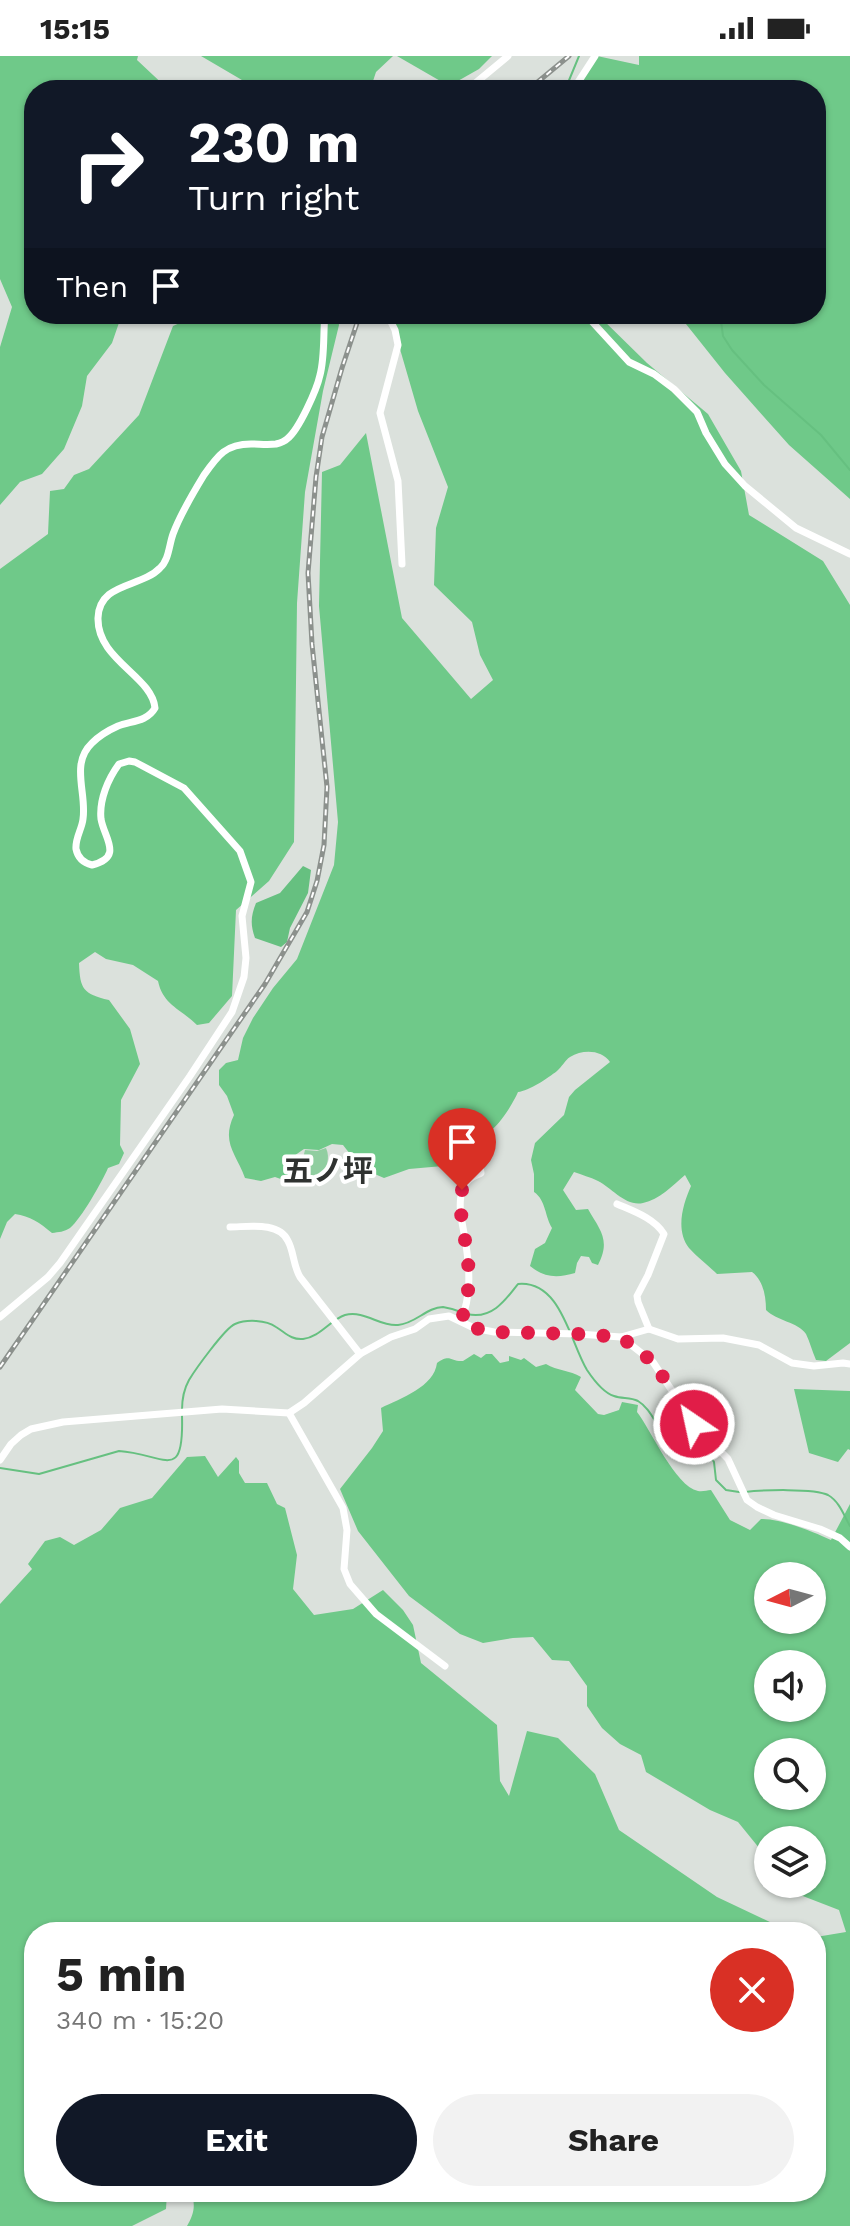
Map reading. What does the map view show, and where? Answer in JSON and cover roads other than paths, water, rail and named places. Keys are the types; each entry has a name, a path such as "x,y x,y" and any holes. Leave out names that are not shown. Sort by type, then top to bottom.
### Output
{"street":[{"path":"479,80 508,56"},
{"path":"579,80 595,56"},
{"path":"0,1317 60,1263 232,1012 244,977 246,958 242,916 251,882 240,851 184,788 129,761 119,764 103,794 101,818 109,839 108,855 104,861 92,865 83,861 76,843 84,814 80,767 82,754 92,742 119,725 145,718 155,708 154,700 107,647 100,631 99,613 104,599 111,592 153,574 163,565 177,525 204,476 226,448 273,444 287,439 298,425 321,374 324,324"},
{"path":"392,324 398,345 380,413 398,481 402,564"},
{"path":"594,324 629,362 654,374 697,412 725,464 745,486 796,528 850,554"},
{"path":"461,1321 469,1289 461,1196 468,1179 481,1173 479,1159"},
{"path":"617,1204 651,1221 664,1234 637,1296 649,1329"},
{"path":"230,1227 266,1227 286,1237 300,1277 360,1354"},
{"path":"0,1460 11,1444 31,1429 63,1422 222,1409 289,1413 360,1354 434,1317 449,1316 474,1328 494,1332 621,1337 649,1329 678,1339 723,1338 759,1345 792,1363 814,1366 850,1364"},
{"path":"621,1337 653,1362 694,1424 728,1459 747,1500 774,1515 840,1538 850,1547"},
{"path":"289,1413 343,1508 347,1530 344,1569 350,1584 376,1614 445,1666"}],"waterway":[{"path":"569,80 579,56"},
{"path":"721,324 723,336 732,350 764,385 821,435 850,470"},
{"path":"467,1314 490,1312 518,1284 533,1285 545,1292 562,1315 587,1370 599,1385 610,1394 643,1405 670,1439 706,1450 714,1462 716,1480 726,1490 739,1492"},
{"path":"182,1410 189,1380 235,1324 262,1322 303,1339 315,1335 345,1315 359,1315 398,1325 437,1308 461,1312"},
{"path":"0,1468 39,1474 119,1451 168,1460 175,1458 179,1451 182,1416"},
{"path":"745,1492 788,1490 828,1495 836,1501 850,1526"}],"railway":[{"path":"540,80 569,56"},
{"path":"0,1367 265,984 307,912 324,845 327,787 308,573 316,477 322,437 357,324"}],"district":[{"name":"五ノ坪","path":"328,1171"}]}
